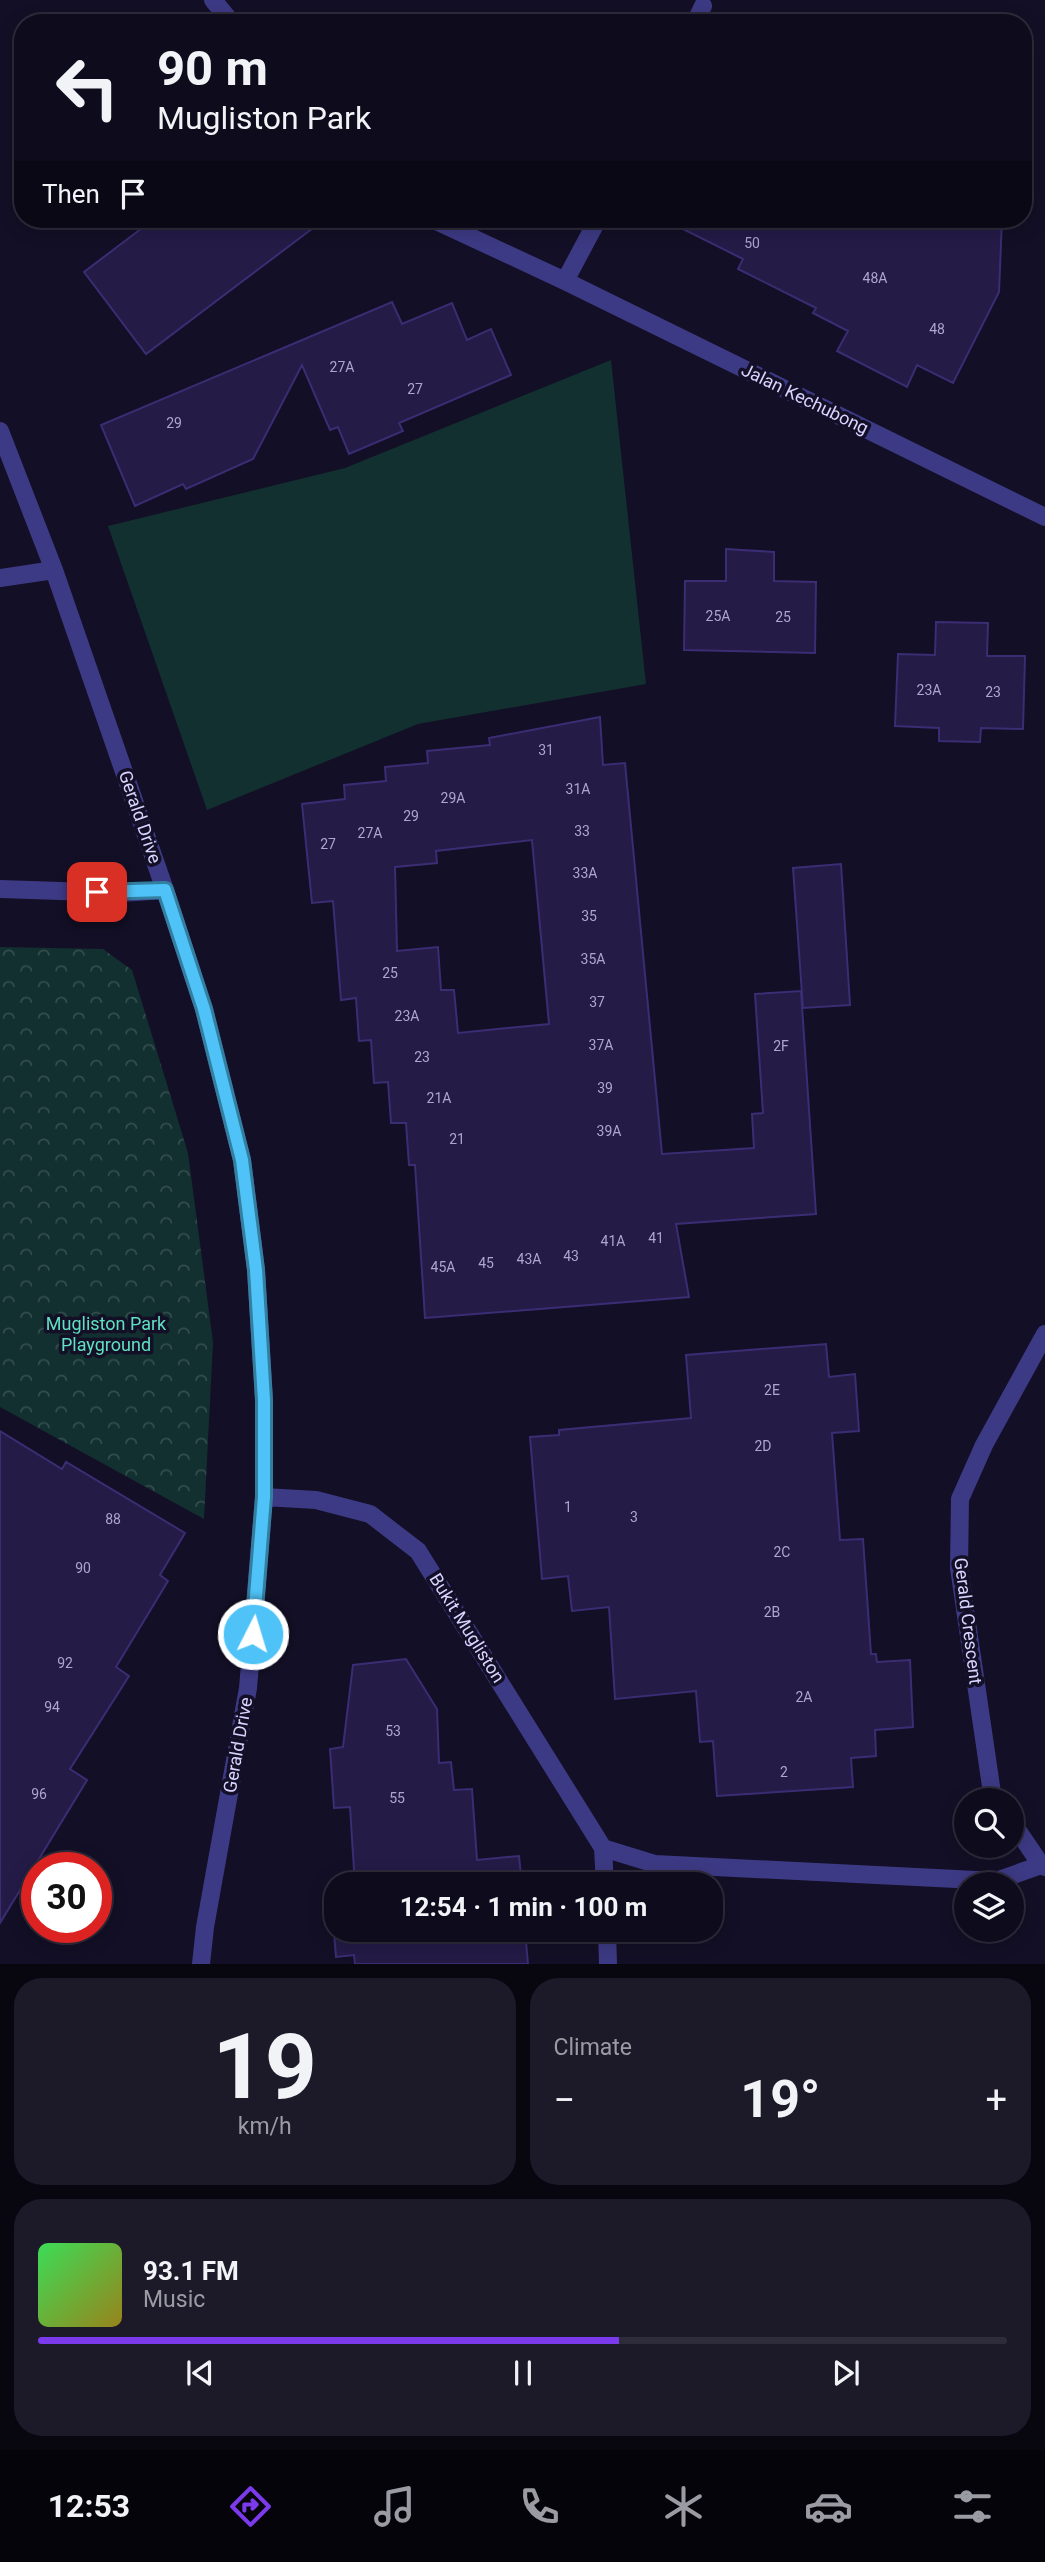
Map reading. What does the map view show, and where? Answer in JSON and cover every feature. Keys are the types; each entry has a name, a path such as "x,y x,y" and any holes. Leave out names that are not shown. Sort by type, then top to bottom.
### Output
{"street":[{"path":"213,0 225,14"},
{"path":"699,14 703,6"},
{"name":"Jalan Kechubong","path":"451,228 565,281 1045,517"},
{"path":"565,281 593,228"},
{"name":"Gerald Drive","path":"0,431 54,570 165,890 204,1009 242,1160 257,1283 264,1400 264,1497 248,1688 207,1914 201,1964"},
{"path":"0,578 54,570"},
{"path":"0,889 121,893 165,890"},
{"name":"Gerald Crescent","path":"991,1788 959,1568 960,1499 984,1445 1045,1334"},
{"name":"Bukit Mugliston","path":"264,1497 316,1500 370,1514 418,1551 603,1848 604,1872"},
{"path":"603,1848 655,1864 996,1881 1043,1866 1024,1839"},
{"path":"607,1942 608,1964"}],"green space":[{"path":"611,360 646,684 418,724 207,810 108,526 345,468"},
{"name":"Mugliston Park Playground","path":"0,947 103,949 132,970 188,1153 213,1342 204,1519 0,1407"}],"building":[{"path":"142,228 313,228 146,354 84,272"},
{"path":"681,228 1002,228 999,292 953,383 917,365 907,387 837,351 848,331 813,313 816,308 738,269 743,259"},
{"path":"392,302 402,324 452,303 467,340 491,329 511,375 399,423 403,431 349,454 338,427 330,430 302,365 253,459 186,489 183,484 135,506 101,425"},
{"path":"726,549 774,552 774,581 816,582 815,653 684,650 685,581 726,581"},
{"path":"936,622 988,623 987,656 1025,656 1023,729 981,728 980,742 939,741 939,728 895,726 898,654 935,655"},
{"path":"600,717 603,765 625,763 662,1154 754,1148 752,1114 763,1113 755,994 801,991 816,1214 676,1224 689,1297 425,1318 415,1165 409,1165 406,1123 391,1123 388,1082 374,1083 371,1040 359,1041 356,998 341,1000 333,901 312,903 302,804 345,799 344,785 386,781 385,767 428,763 427,751 490,745 489,738","holes":["532,840 549,1024 458,1033 454,990 441,990 438,947 397,951 395,867 437,863 436,851"]},
{"path":"841,864 850,1005 803,1008 793,868"},
{"path":"826,1344 829,1377 855,1374 859,1431 832,1433 840,1540 863,1539 871,1654 876,1654 877,1662 910,1660 913,1727 875,1730 876,1756 851,1758 853,1787 717,1796 713,1741 700,1742 696,1691 615,1699 609,1607 572,1611 568,1576 542,1579 530,1437 559,1435 559,1430 691,1418 686,1355"},
{"path":"0,1431 62,1469 66,1462 185,1533 160,1575 168,1581 116,1667 129,1676 70,1769 87,1780 43,1852 21,1852 21,1888 0,1923"},
{"path":"406,1659 437,1709 439,1763 451,1762 454,1790 472,1789 477,1860 519,1856 521,1872 354,1872 350,1807 334,1808 330,1749 343,1747 353,1665"},
{"path":"335,1942 526,1942 528,1964 355,1964 354,1955 336,1957"}],"route":[{"path":"97,892 165,890 204,1009 242,1160 256,1270 264,1400 264,1497 253,1634"}]}
